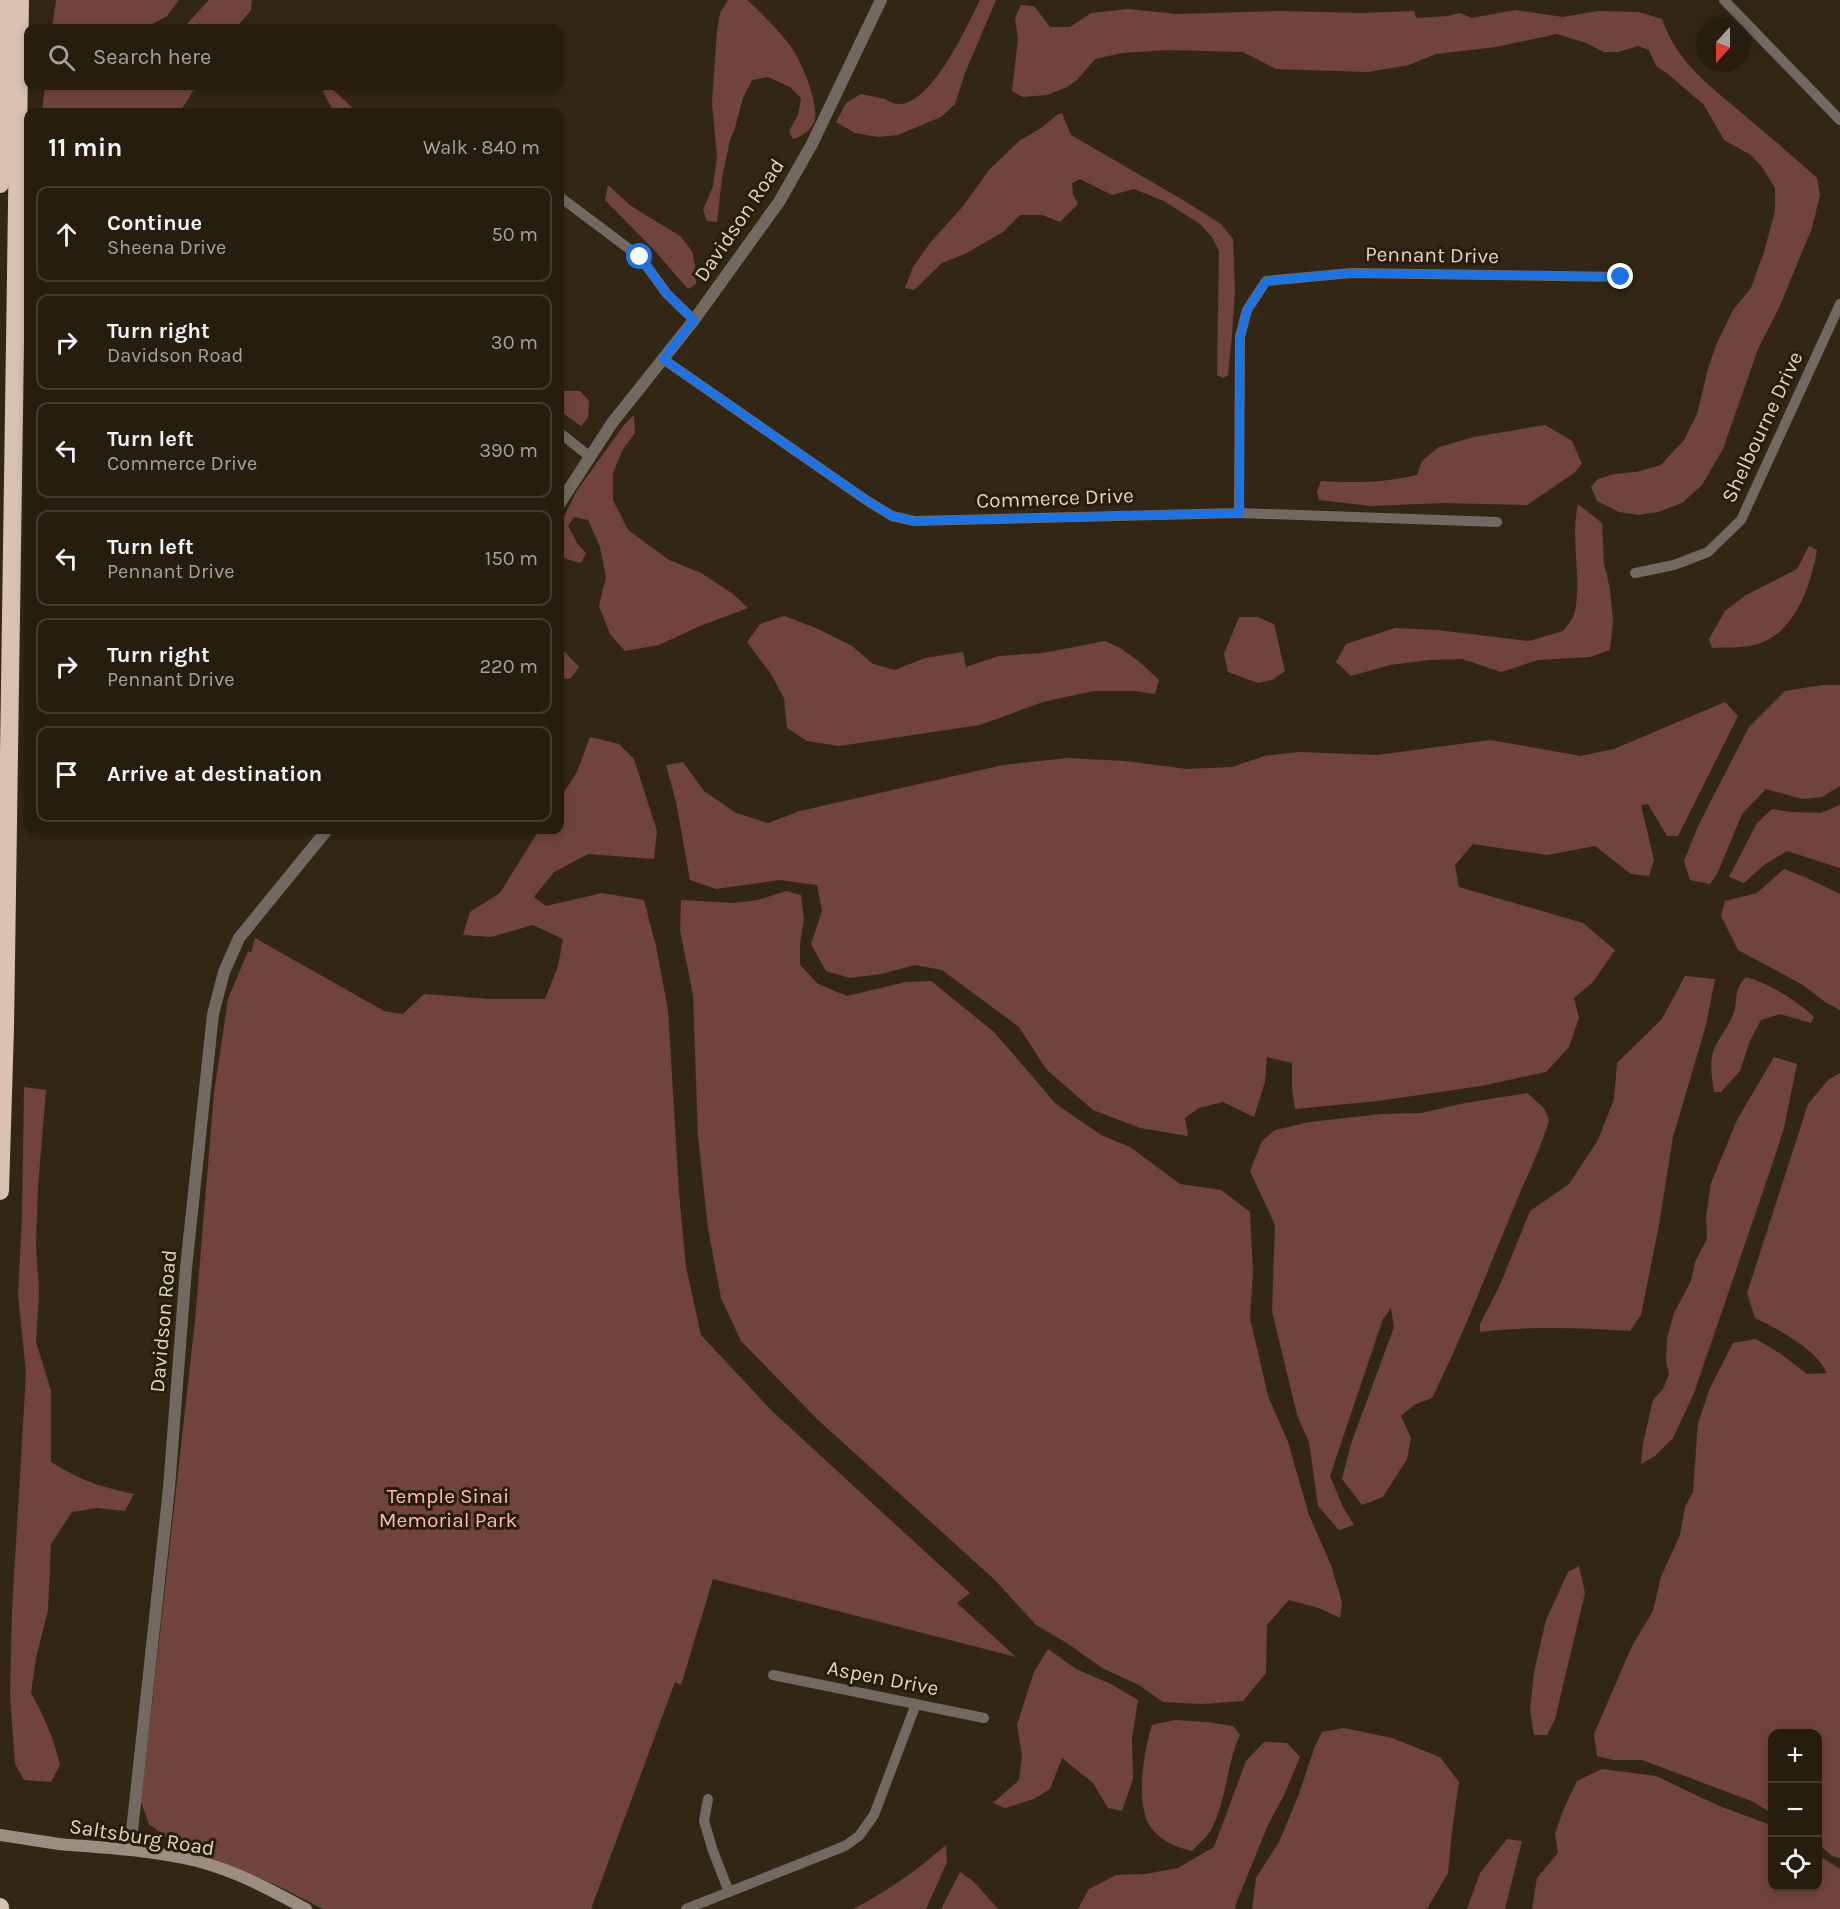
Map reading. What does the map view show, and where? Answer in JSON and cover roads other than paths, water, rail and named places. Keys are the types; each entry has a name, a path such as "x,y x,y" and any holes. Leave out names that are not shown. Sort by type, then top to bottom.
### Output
{"highway":[{"path":"0,184 3,0"},
{"path":"0,1191 5,1028 20,0"}],"main road":[{"name":"Saltsburg Road","path":"0,1835 130,1850 196,1861 224,1869 264,1886 306,1909"}],"street":[{"name":"Davidson Road","path":"564,497 612,423 694,320 779,202 812,144 881,0"},
{"path":"1724,0 1840,120"},
{"path":"564,200 640,257 667,294 694,320"},
{"name":"Pennant Drive","path":"1239,513 1240,337 1247,310 1266,281 1351,273 1621,277"},
{"name":"Shelbourne Drive","path":"1635,573 1674,565 1708,552 1741,520 1840,304"},
{"name":"Commerce Drive","path":"663,359 866,500 892,516 914,521 1239,513 1497,522"},
{"path":"564,436 589,456"},
{"name":"Davidson Road","path":"130,1850 169,1488 186,1268 213,1014 224,972 239,938 324,834"},
{"name":"Aspen Drive","path":"773,1675 984,1718"},
{"path":"686,1909 845,1846 859,1836 874,1815 916,1704"},
{"path":"708,1799 704,1821 729,1892"}],"park label":[{"name":"Temple Sinai Memorial Park","path":"448,1508"}]}
